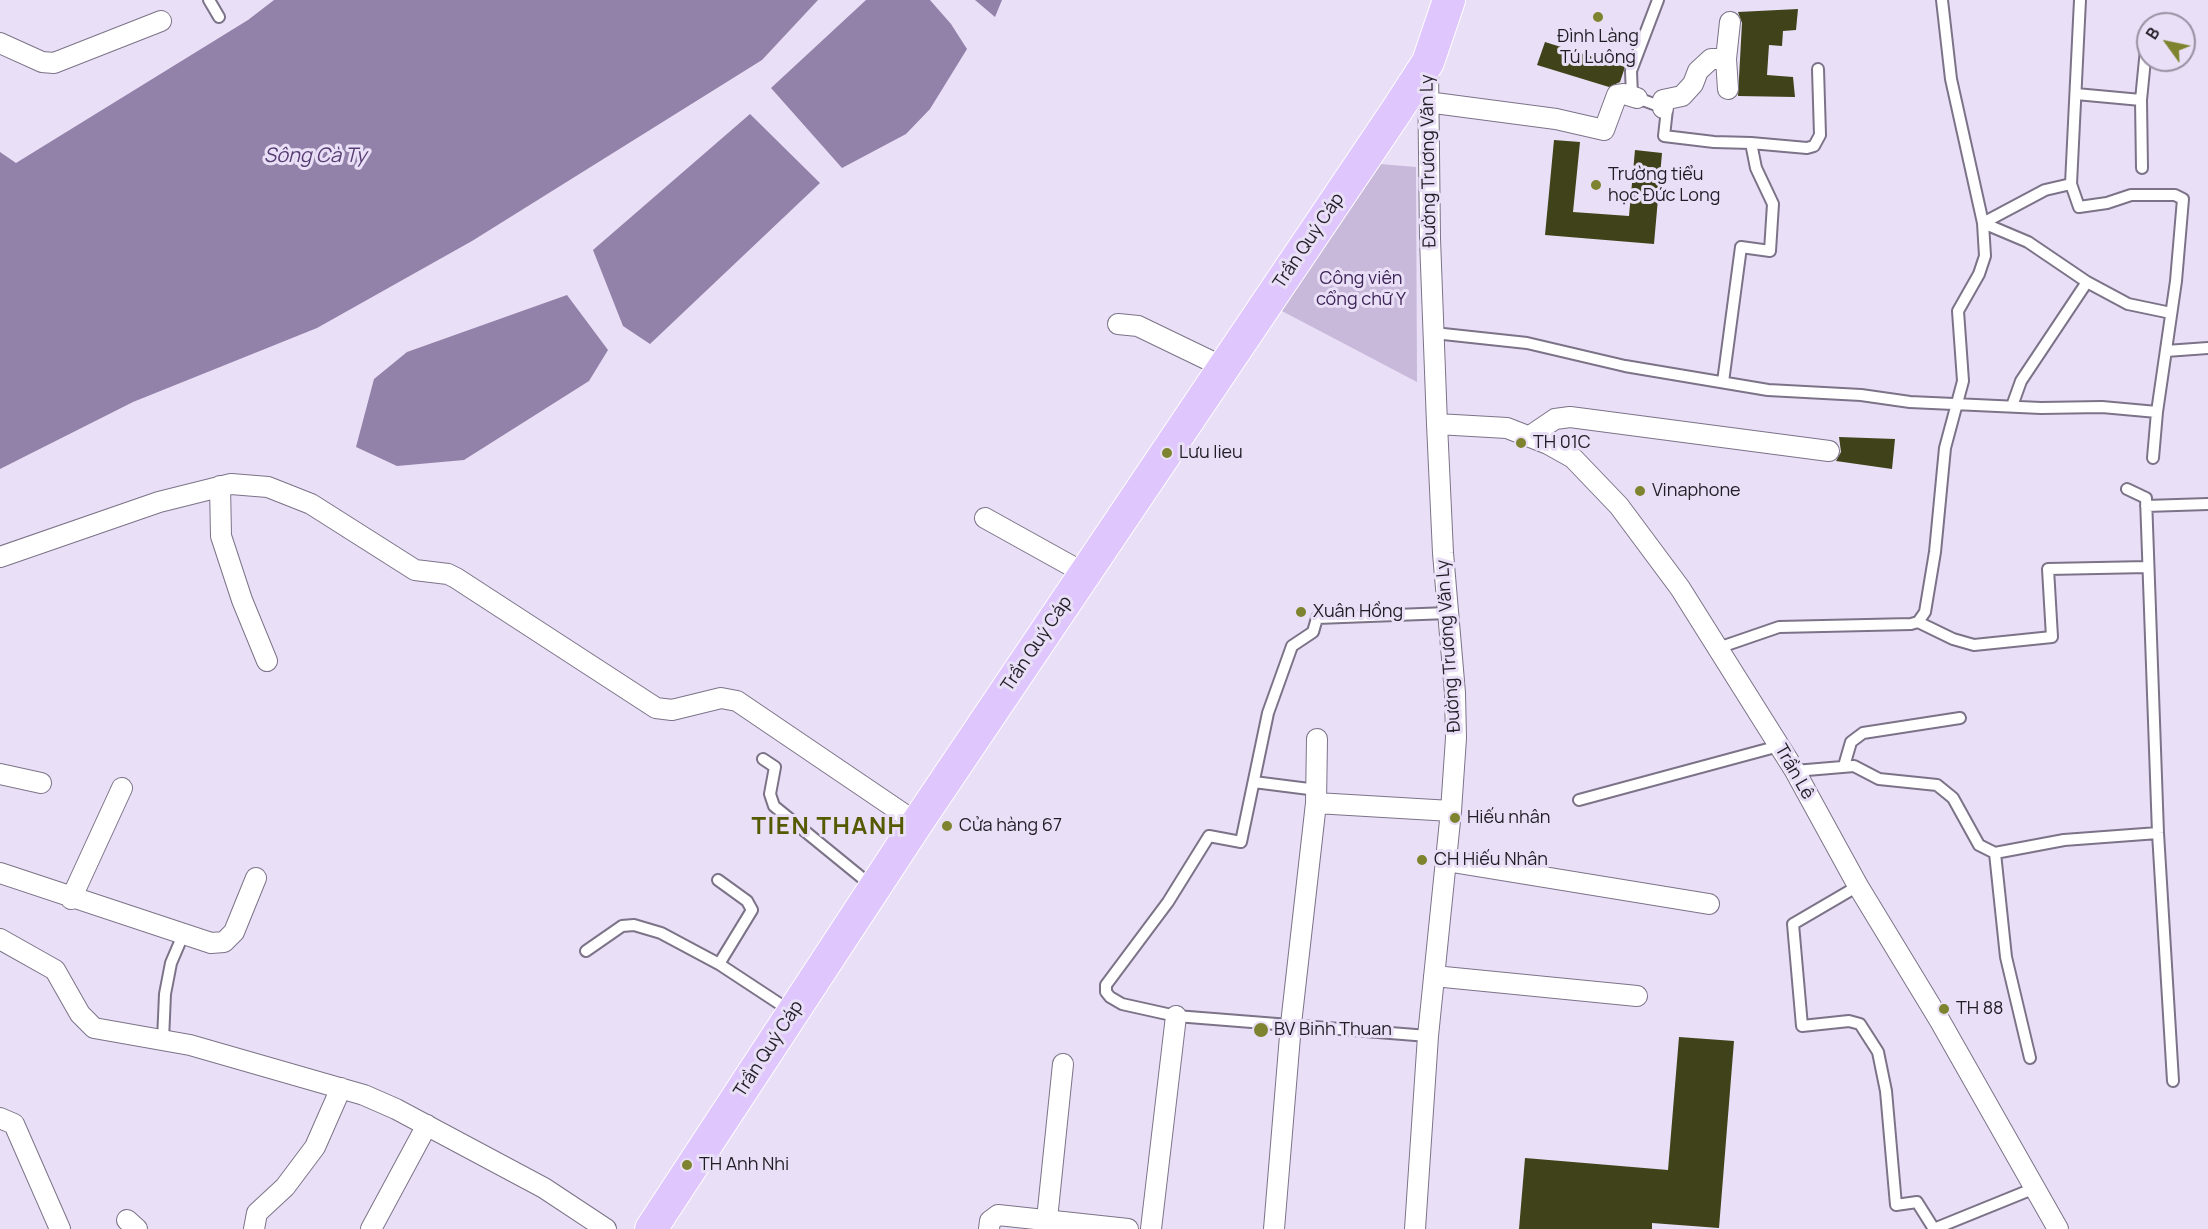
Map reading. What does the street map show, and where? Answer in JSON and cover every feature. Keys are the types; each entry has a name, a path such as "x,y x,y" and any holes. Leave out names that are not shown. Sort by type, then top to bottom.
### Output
{"main road":[{"name":"Trần Quý Cáp","path":"651,1229 917,823 1428,62 1449,0"}],"street":[{"path":"0,43 42,62 54,63 161,21"},
{"path":"1728,89 1726,59 1730,22"},
{"path":"1663,108 1663,100 1683,96 1693,84 1698,71 1711,60 1726,59"},
{"name":"Đường Trương Văn Ly","path":"1415,1229 1428,1036 1451,811 1455,693 1437,424 1427,102 1428,62"},
{"path":"1427,102 1556,119 1604,130 1617,95 1624,94 1637,98"},
{"path":"1118,324 1138,326 1223,367"},
{"path":"1530,436 1555,419 1570,417 1829,451"},
{"name":"Trần Lê","path":"1437,424 1508,428 1530,436 1573,458 1620,506 1680,588 1795,771 1858,886 2058,1229"},
{"path":"0,557 159,502 220,486 254,484 284,492 311,504 415,570 448,574 657,708 672,710 722,698 737,701 917,823"},
{"path":"220,486 221,536 242,600 267,661"},
{"path":"985,518 1084,573"},
{"path":"1274,1229 1291,1024 1317,797 1317,739"},
{"path":"0,774 41,783"},
{"path":"71,899 122,788"},
{"path":"1317,797 1451,811"},
{"path":"1446,861 1709,904"},
{"path":"0,873 71,899 211,943 224,942 234,932 255,878"},
{"path":"0,939 55,970 80,1014 94,1028 190,1045 341,1088 396,1108 544,1188 606,1229"},
{"path":"1434,976 1637,996"},
{"path":"1151,1229 1176,1016"},
{"path":"1046,1225 1063,1064"},
{"path":"254,1229 257,1213 285,1187 315,1147 341,1088"},
{"path":"0,1118 14,1124 60,1229"},
{"path":"371,1229 427,1125"},
{"path":"989,1229 990,1221 998,1215 1046,1225 1128,1229"}],"lane":[{"path":"209,0 219,17"},
{"path":"1658,0 1631,71 1632,96 1667,109 1664,136 1714,142 1751,142 1807,148 1814,146 1820,135 1818,69"},
{"path":"1718,648 1779,627 1911,624 1918,622 1925,612 1945,448 1955,403 1963,381 1958,311 1985,256 1983,222 1951,79 1942,0"},
{"path":"2080,0 2071,184 2079,207 2107,203 2131,195 2175,195 2183,199 2153,458"},
{"path":"2142,168 2141,100 2144,72"},
{"path":"2076,94 2141,100"},
{"path":"1723,382 1741,247 1770,251 1773,204 1756,168 1751,142"},
{"path":"1983,222 2045,190 2071,184"},
{"path":"1983,222 2028,242 2087,282 2128,304 2171,313"},
{"path":"2012,406 2021,381 2087,282"},
{"path":"1434,333 1527,343 1625,366 1768,390 1955,403 2102,407 2157,412"},
{"path":"2166,351 2208,348"},
{"path":"2127,489 2146,498 2158,833 2173,1081"},
{"path":"2146,506 2208,504"},
{"path":"1918,622 1953,639 1974,645 2052,637 2048,569 2148,567"},
{"path":"1428,1036 1176,1016 1122,1004 1106,992 1107,985 1168,902 1209,836 1241,842 1268,713 1292,646 1313,632 1317,618 1448,613"},
{"path":"1844,766 1851,742 1863,734 1960,718"},
{"path":"1580,800 1779,746"},
{"path":"763,759 775,767 770,794 774,806 875,888"},
{"path":"1795,771 1854,766 1879,779 1937,785 1953,798 1979,845 1995,853 2073,839 2158,833"},
{"path":"1254,782 1317,797"},
{"path":"1995,853 2006,957 2030,1059"},
{"path":"718,880 747,901 752,910 719,964"},
{"path":"1858,886 1792,924 1802,1026 1849,1021 1860,1024 1874,1045 1886,1091 1896,1205 1917,1202 1934,1229 2035,1188"},
{"path":"586,951 622,926 634,925 661,933 719,964 793,1012"},
{"path":"163,1040 165,994 171,963 183,935"}],"green space":[{"name":"Công viên cổng chữ Y","path":"1380,164 1416,167 1417,382 1280,310"}],"water":[{"name":"Sông Cà Ty","path":"274,0 818,0 762,60 472,241 317,328 133,402 0,469 0,152 16,163 248,20"},
{"path":"866,0 930,0 951,24 967,49 930,109 906,134 842,168 771,88"},
{"path":"975,0 1002,0 995,17"},
{"path":"750,114 820,183 650,344 623,326 593,250"},
{"path":"567,295 608,350 589,381 464,460 397,466 356,447 374,379 407,352"}],"building":[{"path":"1798,9 1796,30 1783,31 1782,46 1769,45 1767,75 1793,77 1795,97 1738,96 1742,23 1738,12"},
{"path":"1545,42 1625,67 1620,82 1609,87 1537,65"},
{"path":"1554,140 1580,142 1573,212 1629,216 1635,150 1662,153 1654,244 1545,235"},
{"path":"1839,437 1895,439 1892,469 1836,461 1841,452"},
{"path":"1679,1037 1734,1041 1719,1228 1652,1223 1652,1229 1519,1229 1525,1158 1668,1170"}],"place":[{"name":"Đình Làng Tú Luông","path":"1598,17"},
{"name":"Trường tiểu học Đức Long","path":"1596,185"},
{"name":"TH 01C","path":"1521,443"},
{"name":"Lưu lieu","path":"1167,453"},
{"name":"Vinaphone","path":"1640,491"},
{"name":"Xuân Hồng","path":"1301,612"},
{"name":"Hiếu nhân","path":"1455,818"},
{"name":"Cửa hàng 67","path":"947,826"},
{"name":"CH Hiếu Nhân","path":"1422,860"},
{"name":"TH 88","path":"1944,1009"},
{"name":"BV Binh Thuan","path":"1261,1030"},
{"name":"TH Anh Nhi","path":"687,1165"}],"district":[{"name":"TIEN THANH","path":"829,827"}]}
